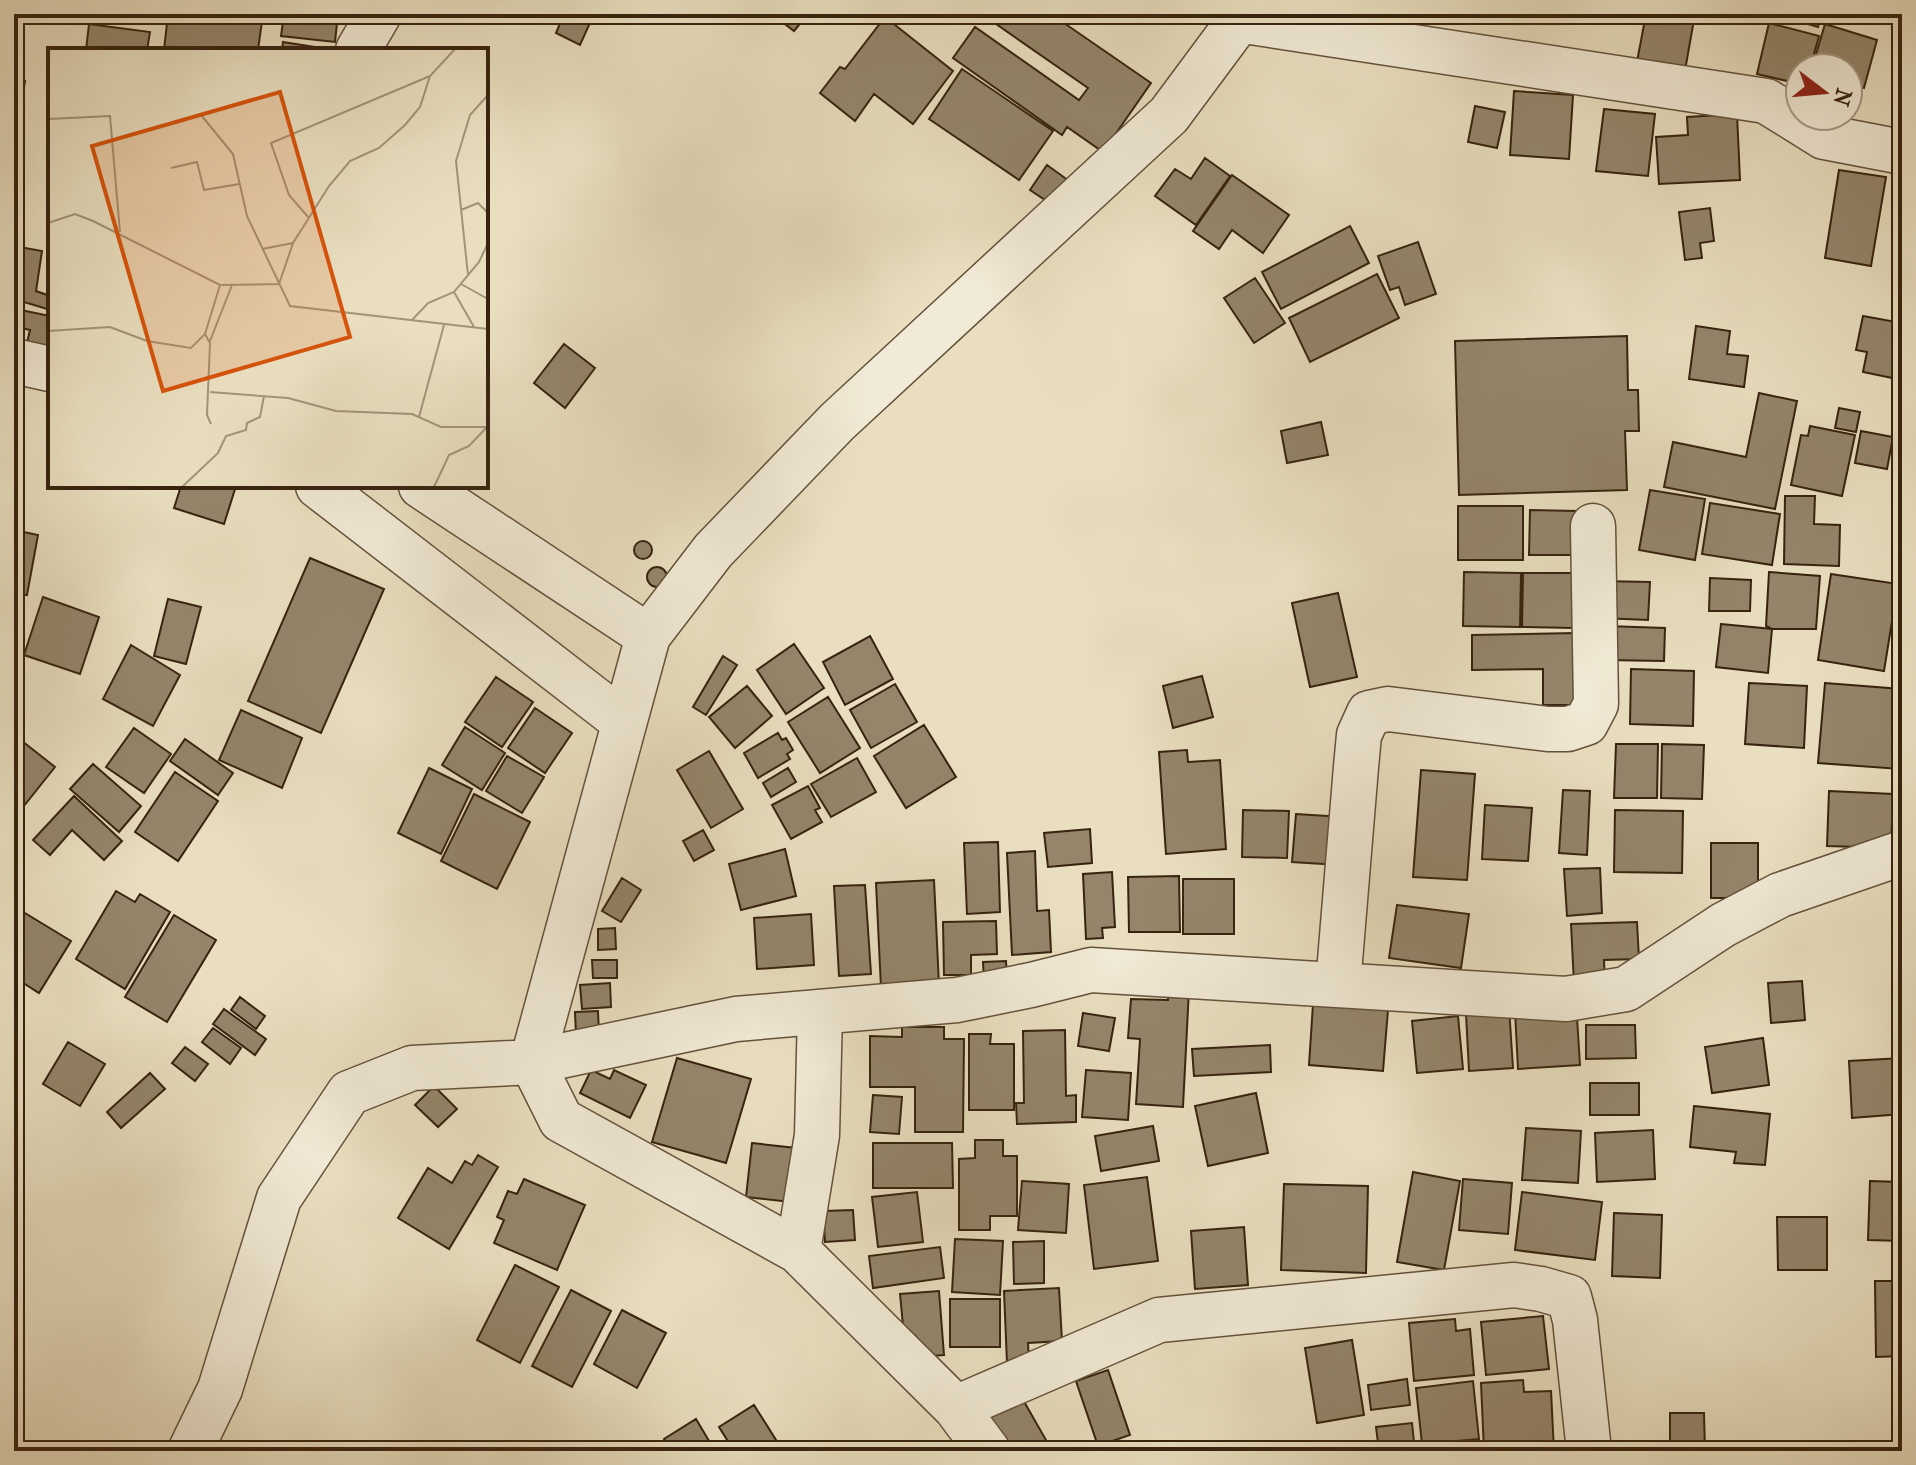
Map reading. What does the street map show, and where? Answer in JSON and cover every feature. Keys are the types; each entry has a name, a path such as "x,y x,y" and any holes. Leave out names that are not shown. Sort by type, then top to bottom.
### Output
{"street":[{"path":"359,48 379,14"},
{"path":"988,1451 956,1408 798,1251 561,1120 532,1062 648,636 713,551 837,422 1169,115 1241,17 1766,101 1824,137 1902,152"},
{"path":"14,361 48,369"},
{"path":"321,488 624,722"},
{"path":"424,488 648,636"},
{"path":"1338,985 1359,735 1369,713 1388,709 1548,729 1568,729 1586,723 1596,704 1593,526"},
{"path":"190,1451 220,1389 279,1198 349,1093 412,1068 532,1062 736,1019 957,1000 1091,970 1566,999 1626,989 1723,925 1780,895 1902,853"},
{"path":"798,1251 817,1135 820,1012"},
{"path":"956,1408 1159,1320 1514,1285 1569,1297 1575,1320 1589,1451"}],"building":[{"path":"168,14 263,14 258,48 164,48"},
{"path":"284,14 338,14 335,42 281,36"},
{"path":"564,14 594,14 580,45 556,33"},
{"path":"772,14 808,14 794,31"},
{"path":"1051,14 1151,83 1103,152 1067,127 1062,135 953,58 975,27 1079,100 1088,88 983,15"},
{"path":"1646,14 1695,14 1684,76 1636,67"},
{"path":"1774,14 1822,14 1818,27"},
{"path":"885,17 953,71 913,124 874,94 855,121 820,93 840,67 845,69"},
{"path":"1769,23 1819,36 1814,52 1784,52 1784,80 1757,74"},
{"path":"89,24 150,32 147,48 86,48"},
{"path":"1825,24 1877,40 1864,88 1864,52 1817,52"},
{"path":"283,42 321,48 282,48"},
{"path":"962,69 1053,131 1019,180 929,119"},
{"path":"14,79 25,81 16,140 14,140"},
{"path":"1514,91 1573,95 1569,159 1510,155"},
{"path":"1475,106 1505,112 1497,148 1468,142"},
{"path":"1604,109 1655,114 1648,176 1596,171"},
{"path":"1737,114 1740,180 1659,184 1656,137 1688,135 1687,117"},
{"path":"1205,158 1230,176 1196,225 1155,196 1175,169 1191,179"},
{"path":"1047,165 1076,186 1060,210 1030,190"},
{"path":"1839,170 1886,177 1871,266 1825,258"},
{"path":"1232,175 1289,215 1263,253 1232,230 1219,249 1193,231"},
{"path":"1710,208 1714,241 1700,243 1702,258 1685,260 1679,212"},
{"path":"1350,226 1369,263 1281,309 1262,272"},
{"path":"1418,242 1436,294 1405,305 1399,287 1390,290 1378,256"},
{"path":"14,246 42,251 36,291 48,295 47,309 14,299"},
{"path":"1377,274 1399,318 1310,362 1289,318"},
{"path":"1255,278 1285,323 1254,343 1224,298"},
{"path":"21,310 48,316 48,352 26,347 30,330 17,327"},
{"path":"1863,316 1902,323 1902,380 1863,372 1867,352 1856,350"},
{"path":"1696,326 1730,331 1727,354 1748,356 1744,387 1689,379"},
{"path":"1627,336 1628,390 1638,390 1639,431 1625,431 1627,490 1459,495 1455,341"},
{"path":"564,344 595,368 565,408 534,383"},
{"path":"1759,393 1797,401 1775,509 1664,487 1673,442 1746,457"},
{"path":"1839,408 1860,412 1856,432 1835,428"},
{"path":"1321,422 1328,455 1287,463 1281,431"},
{"path":"1810,426 1855,435 1842,496 1791,485 1801,435 1808,436"},
{"path":"1861,431 1893,437 1887,469 1855,463"},
{"path":"180,488 235,488 224,524 174,508"},
{"path":"1650,490 1705,499 1695,560 1639,550"},
{"path":"1785,496 1815,496 1814,524 1840,525 1839,566 1784,564"},
{"path":"1710,503 1780,514 1772,565 1702,554"},
{"path":"1458,506 1523,506 1523,560 1458,560"},
{"path":"1530,510 1577,511 1577,555 1529,555"},
{"path":"14,530 38,535 27,595 14,593"},
{"path":"643,541 652,550 643,559 634,550"},
{"path":"310,558 384,589 321,733 248,701"},
{"path":"657,567 664,570 667,577 664,584 657,587 650,584 647,577 650,570"},
{"path":"1464,572 1521,573 1520,627 1463,626"},
{"path":"1769,572 1820,576 1816,629 1772,629 1766,626"},
{"path":"1523,573 1573,573 1573,628 1522,627"},
{"path":"1831,574 1898,584 1884,671 1818,660"},
{"path":"1710,578 1751,580 1750,611 1709,611"},
{"path":"1601,581 1650,582 1648,620 1600,618"},
{"path":"1338,593 1357,677 1310,687 1292,603"},
{"path":"43,597 99,617 80,674 24,655"},
{"path":"168,599 201,607 186,664 154,656"},
{"path":"1721,624 1772,629 1768,673 1716,667"},
{"path":"1606,626 1665,628 1664,661 1605,660"},
{"path":"1575,633 1576,705 1543,705 1543,669 1472,670 1472,635"},
{"path":"870,636 893,679 845,705 823,662"},
{"path":"794,644 824,688 786,714 757,670"},
{"path":"131,645 180,675 153,726 103,699"},
{"path":"723,656 737,665 706,715 693,707"},
{"path":"1631,669 1694,671 1693,726 1630,724"},
{"path":"1202,676 1213,717 1173,728 1163,686"},
{"path":"496,677 533,702 502,747 465,722"},
{"path":"1749,683 1807,686 1804,748 1745,744"},
{"path":"1825,683 1901,689 1898,718 1902,729 1900,769 1818,763"},
{"path":"895,684 917,722 871,748 850,710"},
{"path":"747,686 772,716 735,748 709,717"},
{"path":"828,697 860,748 820,773 788,722"},
{"path":"535,708 572,733 545,773 508,748"},
{"path":"241,710 302,738 282,788 219,760"},
{"path":"924,725 956,777 906,808 874,756"},
{"path":"465,727 505,753 482,790 442,765"},
{"path":"134,728 171,754 144,793 106,767"},
{"path":"778,733 782,740 786,738 793,750 787,754 790,759 758,778 744,753"},
{"path":"185,739 233,773 218,795 170,761"},
{"path":"22,741 55,767 23,807 14,799 14,752"},
{"path":"1616,744 1658,744 1657,798 1614,798"},
{"path":"1662,744 1704,745 1702,799 1661,798"},
{"path":"1187,750 1188,762 1220,760 1226,849 1166,854 1159,752"},
{"path":"709,751 743,809 711,828 677,770"},
{"path":"507,756 544,777 522,813 486,791"},
{"path":"857,758 876,792 831,817 811,784"},
{"path":"93,764 141,806 119,832 70,789"},
{"path":"429,768 472,789 441,854 398,833"},
{"path":"788,768 796,782 771,797 763,783"},
{"path":"1421,770 1475,774 1467,880 1413,877"},
{"path":"175,772 218,801 178,861 135,832"},
{"path":"808,786 820,808 815,810 822,822 791,839 772,805"},
{"path":"1563,790 1590,791 1587,855 1559,853"},
{"path":"1829,791 1893,794 1891,848 1827,846"},
{"path":"474,794 530,822 497,889 441,861"},
{"path":"74,796 122,841 104,860 72,830 50,855 33,840"},
{"path":"1485,805 1532,808 1528,861 1482,859"},
{"path":"1243,810 1289,811 1287,858 1242,857"},
{"path":"1615,810 1683,811 1682,873 1614,872"},
{"path":"1296,814 1343,817 1339,865 1292,862"},
{"path":"1090,829 1092,863 1048,867 1044,833"},
{"path":"703,830 714,850 694,861 683,841"},
{"path":"998,842 1000,912 967,914 964,843"},
{"path":"1711,843 1758,843 1758,898 1711,898"},
{"path":"785,849 796,896 741,910 729,864"},
{"path":"1035,851 1037,911 1049,910 1051,952 1012,955 1007,853"},
{"path":"1600,868 1602,913 1567,916 1564,869"},
{"path":"1112,872 1115,927 1102,928 1103,938 1086,939 1083,874"},
{"path":"1179,876 1180,932 1129,932 1128,877"},
{"path":"622,878 641,890 621,922 602,911"},
{"path":"1183,879 1234,879 1234,934 1183,934"},
{"path":"934,880 939,985 881,988 876,883"},
{"path":"865,885 871,974 839,976 834,886"},
{"path":"116,891 135,902 140,894 170,912 125,989 76,959"},
{"path":"1397,905 1469,914 1461,968 1389,958"},
{"path":"20,910 71,941 39,993 14,977 14,919"},
{"path":"811,914 814,965 757,969 754,918"},
{"path":"174,915 216,940 167,1022 125,997"},
{"path":"996,921 997,954 971,955 971,975 944,975 943,922"},
{"path":"1637,922 1639,959 1604,960 1605,982 1574,984 1571,924"},
{"path":"615,928 616,949 598,950 598,929"},
{"path":"592,960 617,960 617,978 593,978"},
{"path":"1006,961 1007,981 984,982 983,962"},
{"path":"1802,981 1805,1020 1771,1023 1768,983"},
{"path":"610,983 611,1007 582,1009 580,985"},
{"path":"1168,987 1189,989 1183,1107 1136,1104 1140,1039 1128,1038 1131,999 1168,1000"},
{"path":"240,997 265,1016 256,1029 231,1010"},
{"path":"1313,1004 1388,1010 1383,1071 1309,1065"},
{"path":"1509,1007 1513,1068 1469,1071 1466,1014"},
{"path":"224,1009 266,1039 255,1055 213,1024"},
{"path":"598,1011 599,1034 576,1035 575,1012"},
{"path":"1515,1011 1577,1017 1580,1065 1518,1069"},
{"path":"1083,1013 1115,1018 1109,1051 1078,1046"},
{"path":"1458,1016 1463,1069 1417,1073 1412,1021"},
{"path":"1586,1025 1635,1025 1636,1058 1586,1059"},
{"path":"902,1027 944,1027 944,1039 964,1039 963,1132 915,1132 915,1087 870,1087 870,1036 902,1037"},
{"path":"213,1028 241,1048 230,1064 202,1042"},
{"path":"1065,1030 1066,1096 1076,1095 1076,1122 1017,1124 1016,1103 1024,1103 1023,1031"},
{"path":"969,1034 991,1034 990,1044 1014,1044 1014,1110 969,1110"},
{"path":"1763,1038 1769,1085 1712,1093 1705,1047"},
{"path":"68,1042 105,1064 80,1106 43,1084"},
{"path":"1270,1045 1271,1072 1194,1076 1192,1049"},
{"path":"185,1047 208,1064 195,1081 172,1063"},
{"path":"677,1058 751,1079 726,1163 652,1142"},
{"path":"1902,1058 1902,1114 1852,1118 1849,1061"},
{"path":"591,1070 610,1079 614,1070 646,1085 630,1118 580,1093"},
{"path":"1086,1070 1131,1073 1128,1120 1082,1117"},
{"path":"150,1073 165,1089 121,1128 107,1112"},
{"path":"1590,1083 1639,1083 1639,1115 1590,1115"},
{"path":"434,1086 457,1109 438,1127 415,1105"},
{"path":"1256,1093 1268,1153 1208,1166 1195,1106"},
{"path":"873,1095 902,1097 899,1134 870,1132"},
{"path":"1694,1106 1770,1114 1765,1165 1734,1163 1736,1152 1690,1147"},
{"path":"1153,1126 1159,1161 1101,1171 1095,1136"},
{"path":"1526,1128 1581,1131 1578,1183 1522,1180"},
{"path":"1653,1130 1655,1179 1597,1182 1595,1133"},
{"path":"975,1140 1003,1140 1003,1156 1017,1156 1017,1216 990,1216 990,1230 959,1230 959,1159 975,1158"},
{"path":"752,1143 805,1149 799,1203 746,1197"},
{"path":"873,1143 952,1143 953,1188 873,1188"},
{"path":"478,1155 498,1167 449,1249 398,1218 428,1168 452,1183 465,1161 472,1165"},
{"path":"1413,1172 1460,1181 1444,1270 1397,1262"},
{"path":"1147,1177 1158,1261 1094,1269 1084,1185"},
{"path":"524,1179 585,1205 557,1270 494,1243 504,1220 497,1217 508,1191 517,1194"},
{"path":"1463,1179 1512,1183 1508,1234 1459,1230"},
{"path":"1022,1181 1069,1184 1066,1233 1018,1230"},
{"path":"1870,1181 1902,1182 1902,1241 1868,1240"},
{"path":"1284,1184 1368,1186 1366,1273 1281,1270"},
{"path":"917,1192 923,1242 878,1247 872,1197"},
{"path":"1522,1192 1602,1202 1595,1260 1515,1250"},
{"path":"853,1210 855,1240 825,1242 823,1211"},
{"path":"1614,1213 1662,1215 1660,1278 1612,1276"},
{"path":"1777,1217 1827,1217 1827,1270 1778,1270"},
{"path":"1244,1227 1248,1285 1195,1289 1191,1231"},
{"path":"955,1239 1003,1241 1000,1295 952,1292"},
{"path":"1044,1241 1044,1283 1014,1284 1013,1242"},
{"path":"940,1247 944,1278 873,1288 869,1256"},
{"path":"515,1265 559,1287 520,1363 477,1340"},
{"path":"1875,1281 1902,1281 1902,1356 1876,1357"},
{"path":"1059,1288 1062,1341 1028,1343 1029,1362 1007,1363 1004,1291"},
{"path":"571,1290 611,1311 572,1387 532,1366"},
{"path":"939,1291 944,1355 917,1357 915,1335 904,1336 900,1294"},
{"path":"950,1299 1000,1299 1000,1347 950,1347"},
{"path":"622,1310 666,1333 637,1388 594,1364"},
{"path":"1543,1316 1549,1369 1486,1375 1481,1322"},
{"path":"1455,1319 1456,1331 1470,1329 1474,1375 1414,1381 1409,1323"},
{"path":"1352,1340 1364,1415 1317,1423 1305,1348"},
{"path":"1108,1370 1130,1435 1098,1446 1076,1381"},
{"path":"1407,1379 1410,1405 1371,1410 1368,1385"},
{"path":"1523,1380 1524,1392 1551,1391 1554,1451 1484,1451 1481,1383"},
{"path":"1473,1381 1479,1439 1422,1444 1416,1388"},
{"path":"1022,1398 1046,1440 1025,1451 1007,1451 988,1417"},
{"path":"754,1405 783,1451 734,1451 719,1427"},
{"path":"1670,1413 1704,1413 1705,1451 1670,1451"},
{"path":"696,1419 715,1451 672,1451 664,1439"},
{"path":"1412,1423 1415,1451 1379,1451 1376,1427"}]}
